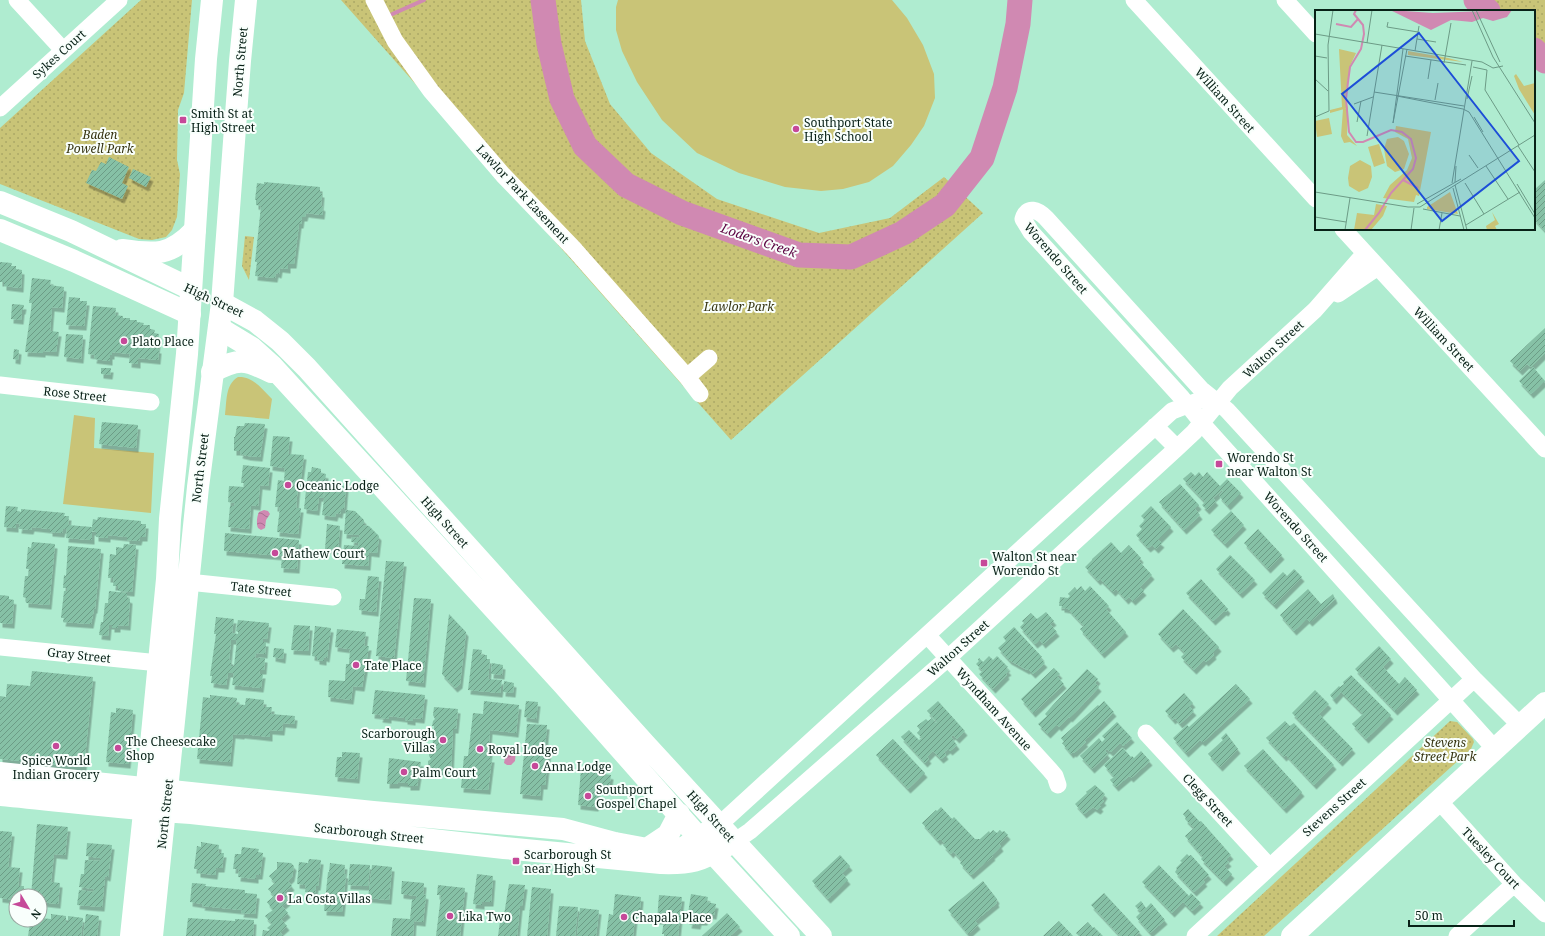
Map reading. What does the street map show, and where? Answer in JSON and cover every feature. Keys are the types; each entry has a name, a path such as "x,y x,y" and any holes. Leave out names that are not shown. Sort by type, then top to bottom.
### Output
{"main road":[{"name":"North Street","path":"152,936 159,662 167,579 170,519 190,314 206,59 212,0"},
{"name":"North Street","path":"132,936 156,800 188,582 212,372 219,328 239,68 246,0"},
{"name":"High Street","path":"0,202 71,231 222,303 250,317 280,341 307,368 734,842 821,936"},
{"name":"High Street","path":"0,230 74,261 190,314 238,338 252,348 283,378 354,455 790,936"},
{"path":"105,248 146,254 158,253 168,250 181,243 195,230"},
{"path":"212,372 229,364 244,361 254,364 283,378"},
{"path":"1292,936 1545,703"},
{"name":"Scarborough Street","path":"0,773 156,800 383,834 504,848 675,863 693,862 707,846 719,825"},
{"name":"Scarborough Street","path":"0,795 73,802 156,800 385,813 556,828 615,843 647,849 675,850 685,847 707,846 734,842"},
{"path":"647,849 668,835 679,814"}],"street":[{"path":"17,0 63,50"},
{"name":"Sykes Court","path":"0,108 119,0"},
{"name":"Lawlor Park Easement","path":"374,0 395,41 431,91 503,175 574,249 687,377 700,394"},
{"name":"William Street","path":"1134,0 1315,199"},
{"path":"1285,0 1315,33"},
{"name":"Worendo Street","path":"1495,749 1026,226 1023,219 1024,214 1027,211 1034,210 1041,212 1201,389 1227,410 1474,679 1520,726"},
{"name":"William Street","path":"1344,230 1545,449"},
{"name":"Walton Street","path":"719,825 1172,411 1188,405 1214,399 1230,388 1315,310 1365,253"},
{"name":"Walton Street","path":"1315,310 1378,267"},
{"path":"1104,312 1119,298"},
{"path":"687,377 709,358"},
{"name":"Rose Street","path":"0,385 151,402"},
{"name":"Walton Street","path":"734,842 750,831 948,658 1177,448 1202,422 1214,399"},
{"path":"1155,426 1177,448"},
{"path":"354,455 371,440"},
{"name":"Tate Street","path":"188,582 333,597"},
{"name":"Wyndham Avenue","path":"927,635 1050,770 1055,776 1058,784"},
{"name":"Gray Street","path":"0,647 159,662"},
{"name":"Stevens Street","path":"1195,936 1269,866 1474,679"},
{"path":"578,702 594,687"},
{"name":"Clegg Street","path":"1146,733 1269,866"},
{"path":"759,790 775,808"},
{"name":"Tuesley Court","path":"1439,801 1514,884 1545,914"},
{"path":"383,834 385,813"},
{"path":"576,854 579,833"},
{"path":"1457,936 1514,884"}],"green space":[{"name":"Baden Powell Park","path":"141,0 192,0 184,93 178,110 177,160 180,174 177,217 172,230 166,237 152,240 139,239 0,184 0,128"},
{"name":"Lawlor Park","path":"341,0 581,0 585,41 610,104 651,153 717,199 819,233 890,218 944,177 983,213 731,440"},
{"name":"Southport State High School","path":"618,0 892,0 907,18 923,45 934,74 935,98 924,126 911,145 893,166 869,182 843,189 821,191 785,187 739,173 697,153 662,120 637,82 622,51 616,30 616,7"},
{"path":"1486,0 1545,0 1545,50 1535,41 1535,10 1498,10"},
{"path":"245,236 254,237 249,280 242,266"},
{"path":"238,377 243,377 253,381 272,399 269,419 225,415 229,389 234,380"},
{"path":"74,415 95,418 94,448 154,453 151,513 63,504"},
{"name":"Stevens Street Park","path":"1450,721 1457,722 1473,739 1474,742 1471,749 1264,936 1217,936"}],"water":[{"path":"264,510 268,511 270,514 266,520 265,528 261,530 257,526 257,518 259,512"},
{"path":"508,746 512,746 516,750 515,761 511,765 504,763"}],"building":[{"path":"109,157 129,167 122,183 128,186 122,199 86,183 92,170 96,171 101,162 106,164"},
{"path":"133,169 151,177 146,187 129,178"},
{"path":"1545,180 1545,231 1535,220 1535,189"},
{"path":"264,182 320,187 320,193 322,193 322,215 306,213 305,217 302,217 301,224 299,224 294,264 288,264 288,269 280,268 279,274 276,273 275,278 255,276 261,206 256,205 255,200 257,183 264,184"},
{"path":"0,262 12,263 11,266 16,266 16,269 22,270 21,288 4,286 4,282 0,282"},
{"path":"32,278 51,280 50,285 64,287 62,308 52,307 50,331 59,332 56,352 25,352 32,303 29,303"},
{"path":"69,297 80,298 80,301 87,301 84,326 66,325"},
{"path":"12,304 24,305 21,320 11,319"},
{"name":"Plato Place","path":"93,306 116,308 115,315 123,316 123,318 130,318 130,320 137,320 137,322 144,323 143,325 150,325 150,329 155,330 154,333 159,334 157,349 159,349 158,360 138,358 138,364 129,363 130,354 112,352 112,355 110,355 110,361 94,359 95,355 88,354"},
{"path":"1545,328 1545,353 1531,367 1527,364 1520,371 1510,361"},
{"path":"66,334 83,335 81,359 64,357"},
{"path":"14,349 19,350 18,360 13,359"},
{"path":"1533,367 1545,381 1531,394 1519,381"},
{"path":"101,368 111,368 110,375 101,374"},
{"path":"102,422 138,425 136,448 99,444"},
{"path":"245,423 265,424 260,457 248,456 240,454 241,451 234,451 234,437 237,426 244,426"},
{"name":"Oceanic Lodge","path":"273,436 290,437 288,454 304,455 300,485 298,485 296,508 301,508 298,534 277,532 280,507 275,507 278,480 284,481 285,468 270,466"},
{"name":"Oceanic Lodge","path":"243,465 270,468 268,486 260,485 258,506 251,505 249,529 228,527 230,506 234,506 235,503 228,502 229,486 244,487 244,483 241,483"},
{"path":"312,467 321,469 321,473 326,474 323,498 319,497 317,511 304,509 308,472 311,472"},
{"path":"1191,472 1195,476 1199,472 1203,477 1207,472 1220,486 1227,479 1241,493 1228,506 1219,496 1223,491 1222,490 1213,498 1216,501 1207,510 1202,505 1205,502 1183,479"},
{"path":"326,484 346,486 344,509 341,509 340,514 336,513 335,517 322,515"},
{"path":"1180,484 1199,505 1195,509 1200,515 1184,530 1159,502"},
{"path":"6,506 18,507 17,511 21,512 21,509 65,513 64,516 69,516 68,525 92,527 93,519 97,520 98,517 141,521 141,524 146,524 145,537 140,537 139,541 127,540 127,537 108,535 108,538 96,537 96,532 92,531 92,540 66,538 67,529 63,529 62,533 50,532 50,529 32,527 31,530 19,529 20,524 16,523 16,528 4,527"},
{"path":"1151,506 1171,527 1158,540 1162,543 1156,549 1152,545 1148,548 1136,535 1142,529 1139,526 1145,520 1141,516"},
{"path":"346,510 355,511 364,520 364,525 369,526 379,536 377,553 369,552 368,566 342,564 344,545 358,546 359,543 351,542 352,537 359,538 360,535 344,534"},
{"path":"1231,511 1244,525 1225,544 1211,530"},
{"path":"327,524 340,526 338,550 325,549"},
{"path":"1258,529 1282,555 1268,569 1244,543"},
{"name":"Mathew Court","path":"225,533 299,540 297,569 281,568 282,556 224,551"},
{"path":"32,542 55,544 49,605 26,603 26,598 23,597 25,576 28,576 29,569 26,569 28,547 31,548"},
{"path":"1111,542 1121,553 1129,545 1141,558 1139,561 1152,575 1140,587 1144,591 1133,601 1129,597 1126,600 1116,589 1113,592 1100,579 1098,581 1085,567"},
{"path":"124,544 136,545 132,592 118,591 118,586 113,586 114,578 108,578 110,554 116,555 116,547 123,548"},
{"path":"68,546 101,549 95,609 91,624 63,622 64,618 61,618 64,591 67,591 67,588 63,588 64,575 66,576"},
{"path":"1230,555 1255,580 1240,594 1216,569"},
{"path":"386,561 404,562 394,658 376,656"},
{"path":"1294,569 1302,577 1274,605 1262,593 1283,572 1287,576"},
{"path":"368,576 379,577 376,612 359,610 360,599 365,599"},
{"path":"1201,579 1228,609 1213,621 1186,593"},
{"path":"1081,586 1085,591 1090,586 1109,606 1106,609 1126,632 1102,654 1080,629 1084,626 1068,609 1059,606 1060,597 1068,598 1070,596 1068,594 1075,587 1077,590"},
{"path":"1308,589 1321,604 1333,594 1335,599 1310,622 1307,619 1294,631 1280,615"},
{"path":"109,591 127,593 127,598 130,599 128,626 118,625 118,628 112,628 112,625 109,625 108,636 99,635 101,622 103,622 105,603 108,603"},
{"path":"0,595 9,596 9,599 14,600 12,624 0,623"},
{"path":"414,598 431,599 423,683 406,681"},
{"path":"1183,609 1219,647 1213,653 1214,655 1206,662 1204,660 1194,670 1181,657 1185,653 1176,644 1171,648 1158,634"},
{"path":"1046,612 1054,621 1050,624 1057,632 1043,644 1040,640 1035,644 1020,627 1024,623 1022,621 1031,613 1037,619"},
{"path":"449,614 466,632 460,684 455,688 442,674"},
{"path":"216,617 234,619 232,633 238,634 236,631 238,620 269,623 267,639 263,638 263,642 266,642 265,654 256,653 255,658 265,658 264,670 260,670 259,674 263,674 261,688 232,685 234,673 228,673 226,685 211,683 212,676 210,676 216,634 214,634","holes":["231,640 237,640 234,666 231,666 231,660 229,660"]},
{"path":"294,625 310,626 308,651 291,650"},
{"path":"315,626 331,628 327,658 324,657 324,661 317,660 317,657 312,656"},
{"path":"1014,627 1042,657 1040,658 1045,663 1033,674 1028,669 1027,670 1009,660 998,648 1006,641 1003,637"},
{"name":"Tate Place","path":"337,629 366,632 364,646 369,646 362,687 353,686 351,700 328,697 329,680 345,681 346,664 349,664 350,649 335,647"},
{"path":"1379,646 1391,659 1383,667 1399,684 1405,677 1417,690 1395,711 1355,669"},
{"path":"274,648 284,649 283,659 273,657"},
{"path":"473,649 482,650 481,655 487,655 487,659 490,659 488,679 502,680 500,693 468,690"},
{"path":"989,656 993,660 997,656 1008,667 1006,668 1009,671 993,689 979,674 983,671 976,664 979,661 979,658 983,662"},
{"path":"492,663 503,665 502,675 491,674"},
{"path":"1054,668 1060,674 1057,676 1064,684 1033,713 1021,699"},
{"path":"1087,669 1098,679 1095,683 1099,687 1070,718 1069,717 1059,727 1057,725 1048,734 1038,724 1047,716 1045,714 1053,705"},
{"path":"32,671 93,677 84,767 0,759 0,696 6,697 7,684 30,686"},
{"path":"1351,675 1391,715 1366,739 1352,724 1363,714 1341,692 1334,700 1330,695 1339,686 1340,687 1344,684 1343,682"},
{"path":"504,681 514,683 513,693 503,692"},
{"path":"1236,684 1250,699 1203,742 1200,740 1186,753 1173,738 1187,725 1189,727"},
{"path":"375,690 425,695 422,719 413,718 413,721 405,720 405,718 389,716 389,719 380,718 381,715 372,714"},
{"path":"1315,690 1329,704 1319,714 1353,749 1340,762 1292,713"},
{"path":"1184,693 1193,703 1189,706 1194,711 1180,724 1175,718 1173,720 1165,711"},
{"path":"210,695 237,698 236,704 245,705 246,698 264,700 263,707 272,707 271,714 295,716 294,724 283,723 282,731 270,730 270,737 233,734 230,762 197,759 203,697 210,698"},
{"name":"Royal Lodge","path":"484,701 519,705 516,733 490,730 489,743 491,743 489,758 492,758 488,790 461,788 464,756 468,756 473,713 483,714"},
{"path":"526,701 538,702 536,719 524,717"},
{"path":"938,701 965,731 957,739 953,735 951,737 957,745 950,751 948,749 944,752 946,755 941,759 933,751 927,757 929,759 925,763 901,737 909,730 919,740 922,738 917,733 920,730 917,726 926,719 928,721 932,718 936,723 937,722 927,711"},
{"path":"1104,701 1114,712 1084,741 1086,742 1071,754 1062,743 1064,742 1061,738"},
{"name":"Scarborough Villas","path":"434,707 458,709 456,729 453,729 451,772 428,770 428,761 431,759 429,756 429,750 432,750 434,726 432,726 435,719 433,715"},
{"path":"116,708 133,710 128,764 106,762 111,712 116,713"},
{"path":"1285,721 1290,726 1294,723 1334,765 1314,785 1286,755 1284,757 1266,738"},
{"path":"1117,722 1132,738 1123,746 1120,743 1111,752 1107,749 1105,751 1108,754 1092,769 1080,756 1099,738 1102,742 1105,739 1102,736"},
{"name":"Anna Lodge","path":"527,724 547,725 545,747 549,748 545,785 541,785 540,796 520,794"},
{"path":"1226,733 1238,749 1220,767 1208,754 1223,740 1221,738"},
{"path":"893,739 925,773 908,789 876,755"},
{"path":"1123,748 1131,757 1132,756 1134,758 1141,751 1150,761 1131,778 1129,776 1116,787 1110,780 1114,777 1104,765"},
{"path":"1263,749 1302,792 1284,809 1244,766"},
{"path":"342,752 360,753 357,779 335,777 337,757 342,757"},
{"name":"Palm Court","path":"389,758 421,762 417,786 408,786 408,783 398,782 397,784 387,784"},
{"name":"Southport Gospel Chapel","path":"581,769 600,771 599,773 611,775 609,788 598,786 596,807 578,805"},
{"path":"1095,785 1105,794 1102,799 1104,801 1099,805 1101,807 1098,810 1093,807 1084,814 1075,804"},
{"path":"941,807 952,819 954,817 975,839 980,839 989,831 990,833 993,830 997,833 1000,830 1002,832 1004,831 1008,835 999,844 1001,847 992,855 993,856 971,875 960,863 962,861 953,851 951,854 943,845 945,844 940,839 938,841 922,823"},
{"path":"1188,809 1200,822 1201,821 1231,855 1226,859 1229,862 1224,866 1232,874 1224,882 1201,859 1203,857 1185,836 1194,828 1185,819 1186,818 1183,814"},
{"path":"37,824 68,827 65,855 54,854 51,882 60,883 58,904 48,903 48,888 32,888"},
{"path":"0,831 12,832 8,867 20,868 18,886 24,886 24,888 8,888 8,899 0,898"},
{"path":"201,842 219,845 218,853 224,853 222,868 216,868 215,875 198,873 198,869 194,869 197,846 201,847"},
{"path":"87,843 112,845 108,877 105,876 102,907 77,905 79,890 93,892 94,889 79,887 81,874 84,874 85,860 100,861 100,858 86,856"},
{"path":"242,847 259,849 258,852 263,853 260,875 256,875 256,879 238,877 239,869 233,869 235,854 241,854"},
{"path":"1187,854 1189,856 1191,855 1209,875 1203,880 1205,882 1194,892 1175,872 1177,869 1176,868 1182,862 1180,861"},
{"path":"840,855 850,866 842,873 848,880 828,899 812,881"},
{"path":"309,859 321,860 318,886 316,886 315,893 305,892 306,885 297,884 299,862 308,863"},
{"name":"La Costa Villas","path":"277,862 291,863 294,866 292,877 288,881 292,886 284,892 290,899 282,906 288,913 281,919 287,926 280,932 283,936 262,936 263,930 270,930 267,928 272,924 265,916 273,910 267,902 274,896 268,889 275,883 269,876 277,869"},
{"path":"330,863 345,865 344,874 346,874 342,912 324,911"},
{"path":"350,864 370,865 368,886 348,885"},
{"path":"372,865 392,867 389,900 368,898"},
{"path":"1159,865 1189,896 1191,893 1201,903 1192,911 1183,902 1172,913 1142,882"},
{"path":"477,874 493,876 491,902 482,902 482,905 473,904"},
{"path":"402,881 424,883 423,894 426,895 423,922 414,921 413,936 391,936 393,918 410,919 412,899 416,899 417,896 401,894"},
{"path":"983,881 997,899 997,903 975,921 978,925 968,934 948,910"},
{"path":"192,883 206,884 205,886 245,890 245,893 257,894 255,914 241,913 242,910 202,906 203,904 190,902"},
{"path":"509,884 525,885 522,906 520,906 517,936 498,936 500,921 503,921"},
{"name":"Lika Two","path":"438,885 465,888 460,936 436,936 441,895 437,895"},
{"path":"532,887 551,889 547,936 527,936"},
{"path":"1104,893 1140,932 1135,936 1120,936 1091,905"},
{"name":"Chapala Place","path":"615,894 641,897 639,919 635,918 633,936 606,936 609,914 613,915"},
{"path":"691,894 708,897 707,902 716,904 714,915 706,914 705,921 699,921 698,925 689,924 690,920 687,920"},
{"path":"659,895 682,897 678,936 664,936 664,934 662,934 664,920 657,920"},
{"path":"1141,901 1146,908 1151,903 1165,920 1150,933 1136,917 1141,912 1135,906"},
{"path":"559,906 578,907 575,936 556,936"},
{"path":"580,908 599,910 596,936 577,936"},
{"path":"727,913 740,927 730,936 702,936"},
{"path":"51,914 66,916 66,922 68,922 68,916 83,918 81,936 28,936 29,928 48,928 48,919 51,919"},
{"path":"86,914 99,916 97,936 83,936"},
{"path":"188,918 235,921 235,919 254,920 253,936 186,936"},
{"path":"1059,921 1073,936 1043,936"},
{"path":"1088,922 1103,936 1079,936 1076,933"}],"waterway":[{"path":"388,16 424,0"},
{"name":"Loders Creek","path":"543,0 549,44 562,99 585,146 626,185 682,213 799,255 851,257 903,233 945,205 982,158 1005,88 1018,24 1020,0"},
{"name":"Loders Creek","path":"1476,0 1487,10"},
{"name":"Loders Creek","path":"1535,51 1545,61"}],"place":[{"name":"Smith St at High Street","path":"183,120"},
{"name":"Southport State High School","path":"796,129"},
{"name":"Plato Place","path":"124,341"},
{"name":"Worendo St near Walton St","path":"1219,464"},
{"name":"Oceanic Lodge","path":"288,485"},
{"name":"Mathew Court","path":"275,553"},
{"name":"Walton St near Worendo St","path":"984,563"},
{"name":"Tate Place","path":"356,665"},
{"name":"Scarborough Villas","path":"443,740"},
{"name":"Spice World Indian Grocery","path":"56,746"},
{"name":"The Cheesecake Shop","path":"118,748"},
{"name":"Royal Lodge","path":"480,749"},
{"name":"Anna Lodge","path":"535,766"},
{"name":"Palm Court","path":"404,772"},
{"name":"Southport Gospel Chapel","path":"588,796"},
{"name":"Scarborough St near High St","path":"516,861"},
{"name":"La Costa Villas","path":"280,898"},
{"name":"Lika Two","path":"450,916"},
{"name":"Chapala Place","path":"624,917"}]}
